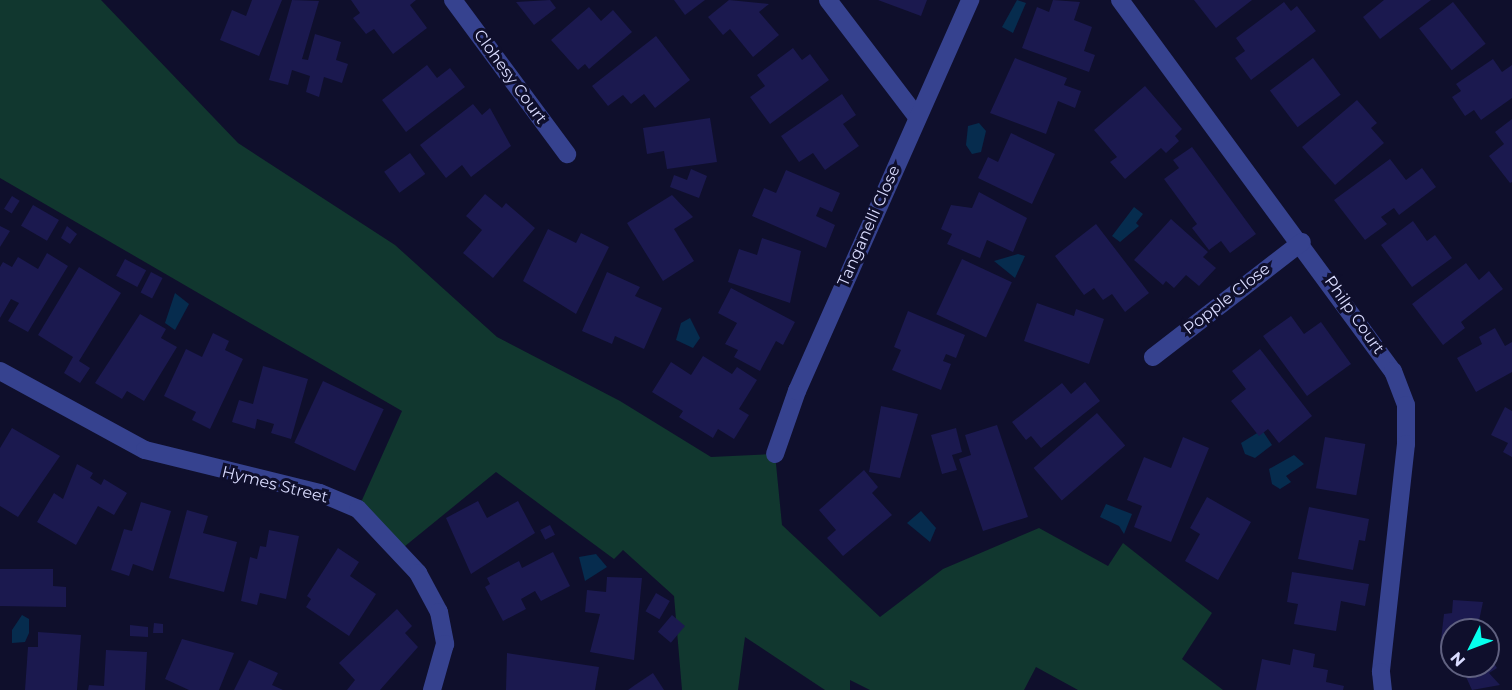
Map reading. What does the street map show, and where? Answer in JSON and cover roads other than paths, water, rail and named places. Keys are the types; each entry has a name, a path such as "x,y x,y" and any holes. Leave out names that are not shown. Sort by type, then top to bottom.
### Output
{"street":[{"name":"Clohesy Court","path":"453,0 567,154"},
{"path":"828,0 917,117"},
{"name":"Tanganelli Close","path":"775,454 797,391 970,0"},
{"name":"Philp Court","path":"1120,0 1302,242 1393,371 1406,405 1381,672 1383,690"},
{"name":"Popple Close","path":"1153,357 1302,242"},
{"name":"Hymes Street","path":"0,371 145,450 320,493 358,509 418,573 439,612 445,644 432,690"}],"water":[{"path":"1017,0 1026,3 1013,33 1002,27"},
{"path":"979,123 986,131 981,152 972,154 966,145 968,126"},
{"path":"1134,207 1143,214 1136,223 1139,226 1120,242 1112,236"},
{"path":"1018,254 1025,256 1015,278 994,261"},
{"path":"175,293 189,304 175,330 165,323"},
{"path":"690,318 700,338 693,348 676,340 681,323"},
{"path":"1262,430 1272,445 1255,458 1245,454 1241,443"},
{"path":"1294,455 1304,464 1286,476 1291,482 1280,489 1272,484 1269,469"},
{"path":"1106,504 1132,514 1124,534 1119,526 1100,517"},
{"path":"921,511 936,528 930,542 907,523"},
{"path":"596,554 607,567 585,581 579,557"},
{"path":"22,615 29,619 29,633 25,642 12,643 12,630"}]}
